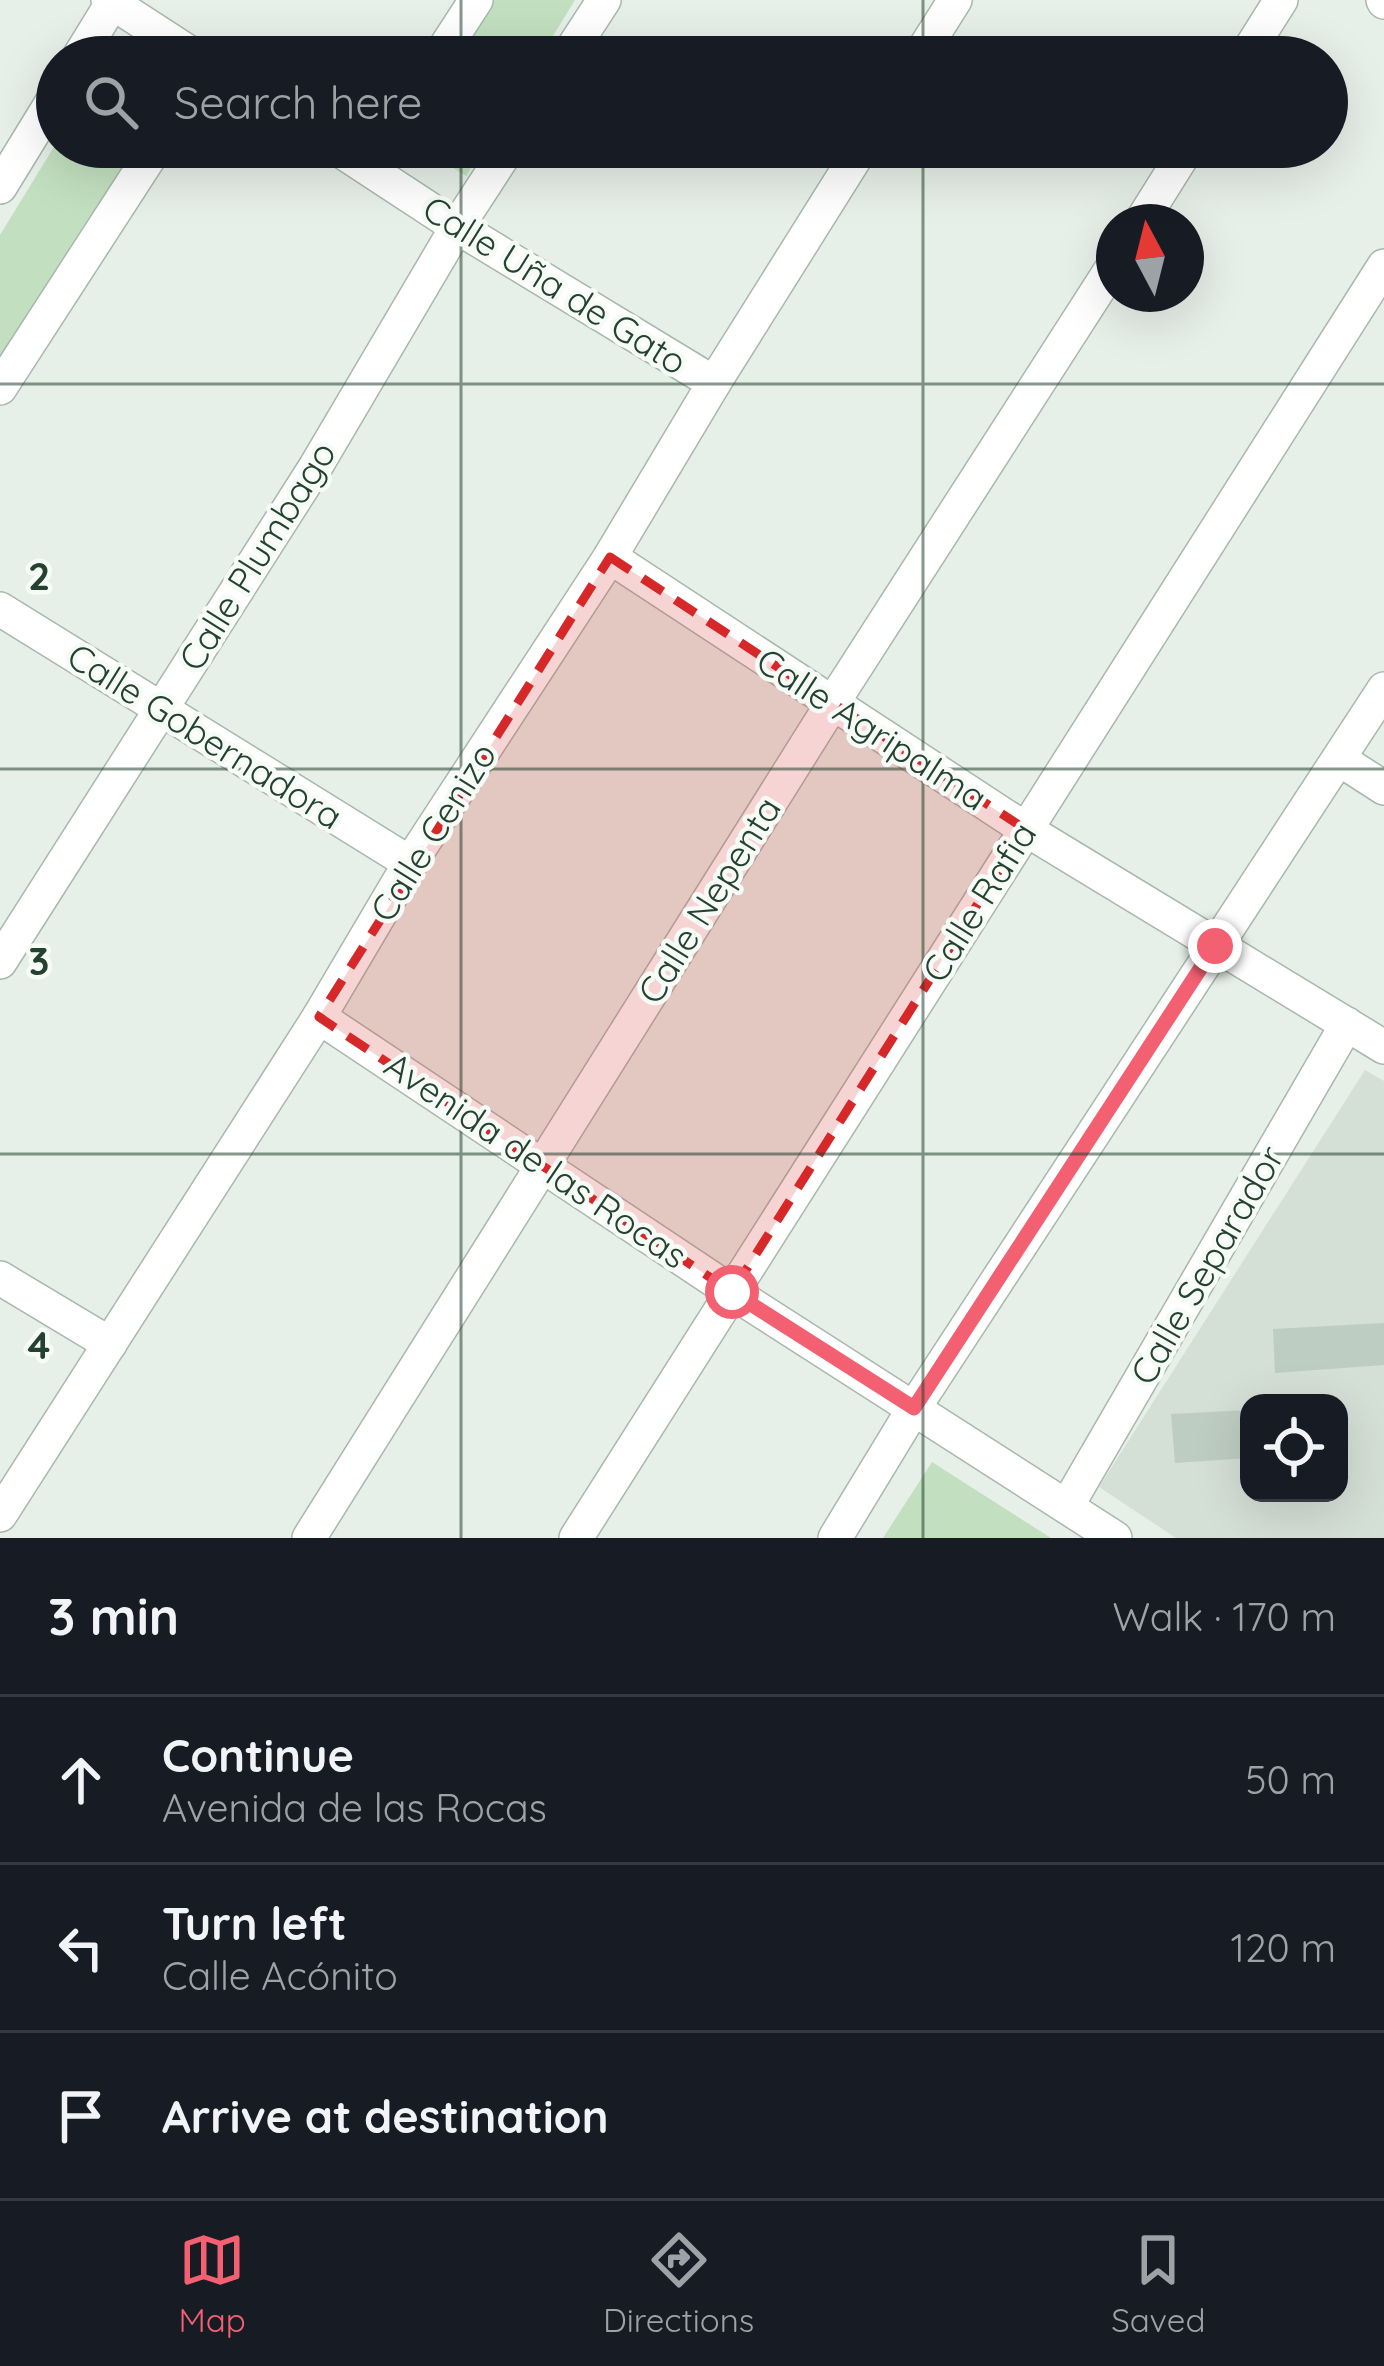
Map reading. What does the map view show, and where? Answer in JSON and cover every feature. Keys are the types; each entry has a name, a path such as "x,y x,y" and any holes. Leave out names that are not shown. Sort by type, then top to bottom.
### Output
{"street":[{"path":"453,36 476,0"},
{"path":"581,36 604,0"},
{"path":"932,36 955,0"},
{"path":"1258,36 1281,0"},
{"path":"92,36 111,1 164,36"},
{"path":"0,188 36,129"},
{"path":"0,388 142,168"},
{"name":"Calle Uña de Gato","path":"387,168 457,227 714,383"},
{"name":"Calle Plumbago","path":"0,962 316,466 495,168"},
{"name":"Calle Cenizo","path":"0,1514 319,1017 410,863 610,557 849,168"},
{"path":"1152,204 1175,168"},
{"name":"Calle Rafia","path":"576,1538 1384,266"},
{"name":"Calle Nepenta","path":"309,1538 1096,293"},
{"name":"Calle Agripalma","path":"610,557 1025,829 1384,1047"},
{"name":"Calle Gobernadora","path":"0,609 410,863"},
{"path":"835,1538 914,1408 1384,688"},
{"path":"1339,759 1384,788"},
{"name":"Avenida de las Rocas","path":"319,1017 732,1292 1115,1538"},
{"name":"Calle Separador","path":"1067,1505 1347,1024"},
{"path":"0,1278 110,1344"}],"highlighted area":[{"path":"610,557 1025,829 732,1292 319,1017"}],"shaded area":[{"path":"1365,1070 1384,1081 1384,1538 1176,1538 1099,1487"}],"green space":[{"path":"493,0 575,0 553,36 470,36"},
{"path":"41,168 128,168 0,368 0,235"},
{"path":"932,1462 1051,1538 883,1538"}],"building":[{"path":"1384,1323 1384,1365 1275,1373 1273,1329"},
{"path":"1240,1410 1240,1459 1175,1463 1171,1414"}],"route":[{"path":"732,1292 914,1408 1215,946"}]}
